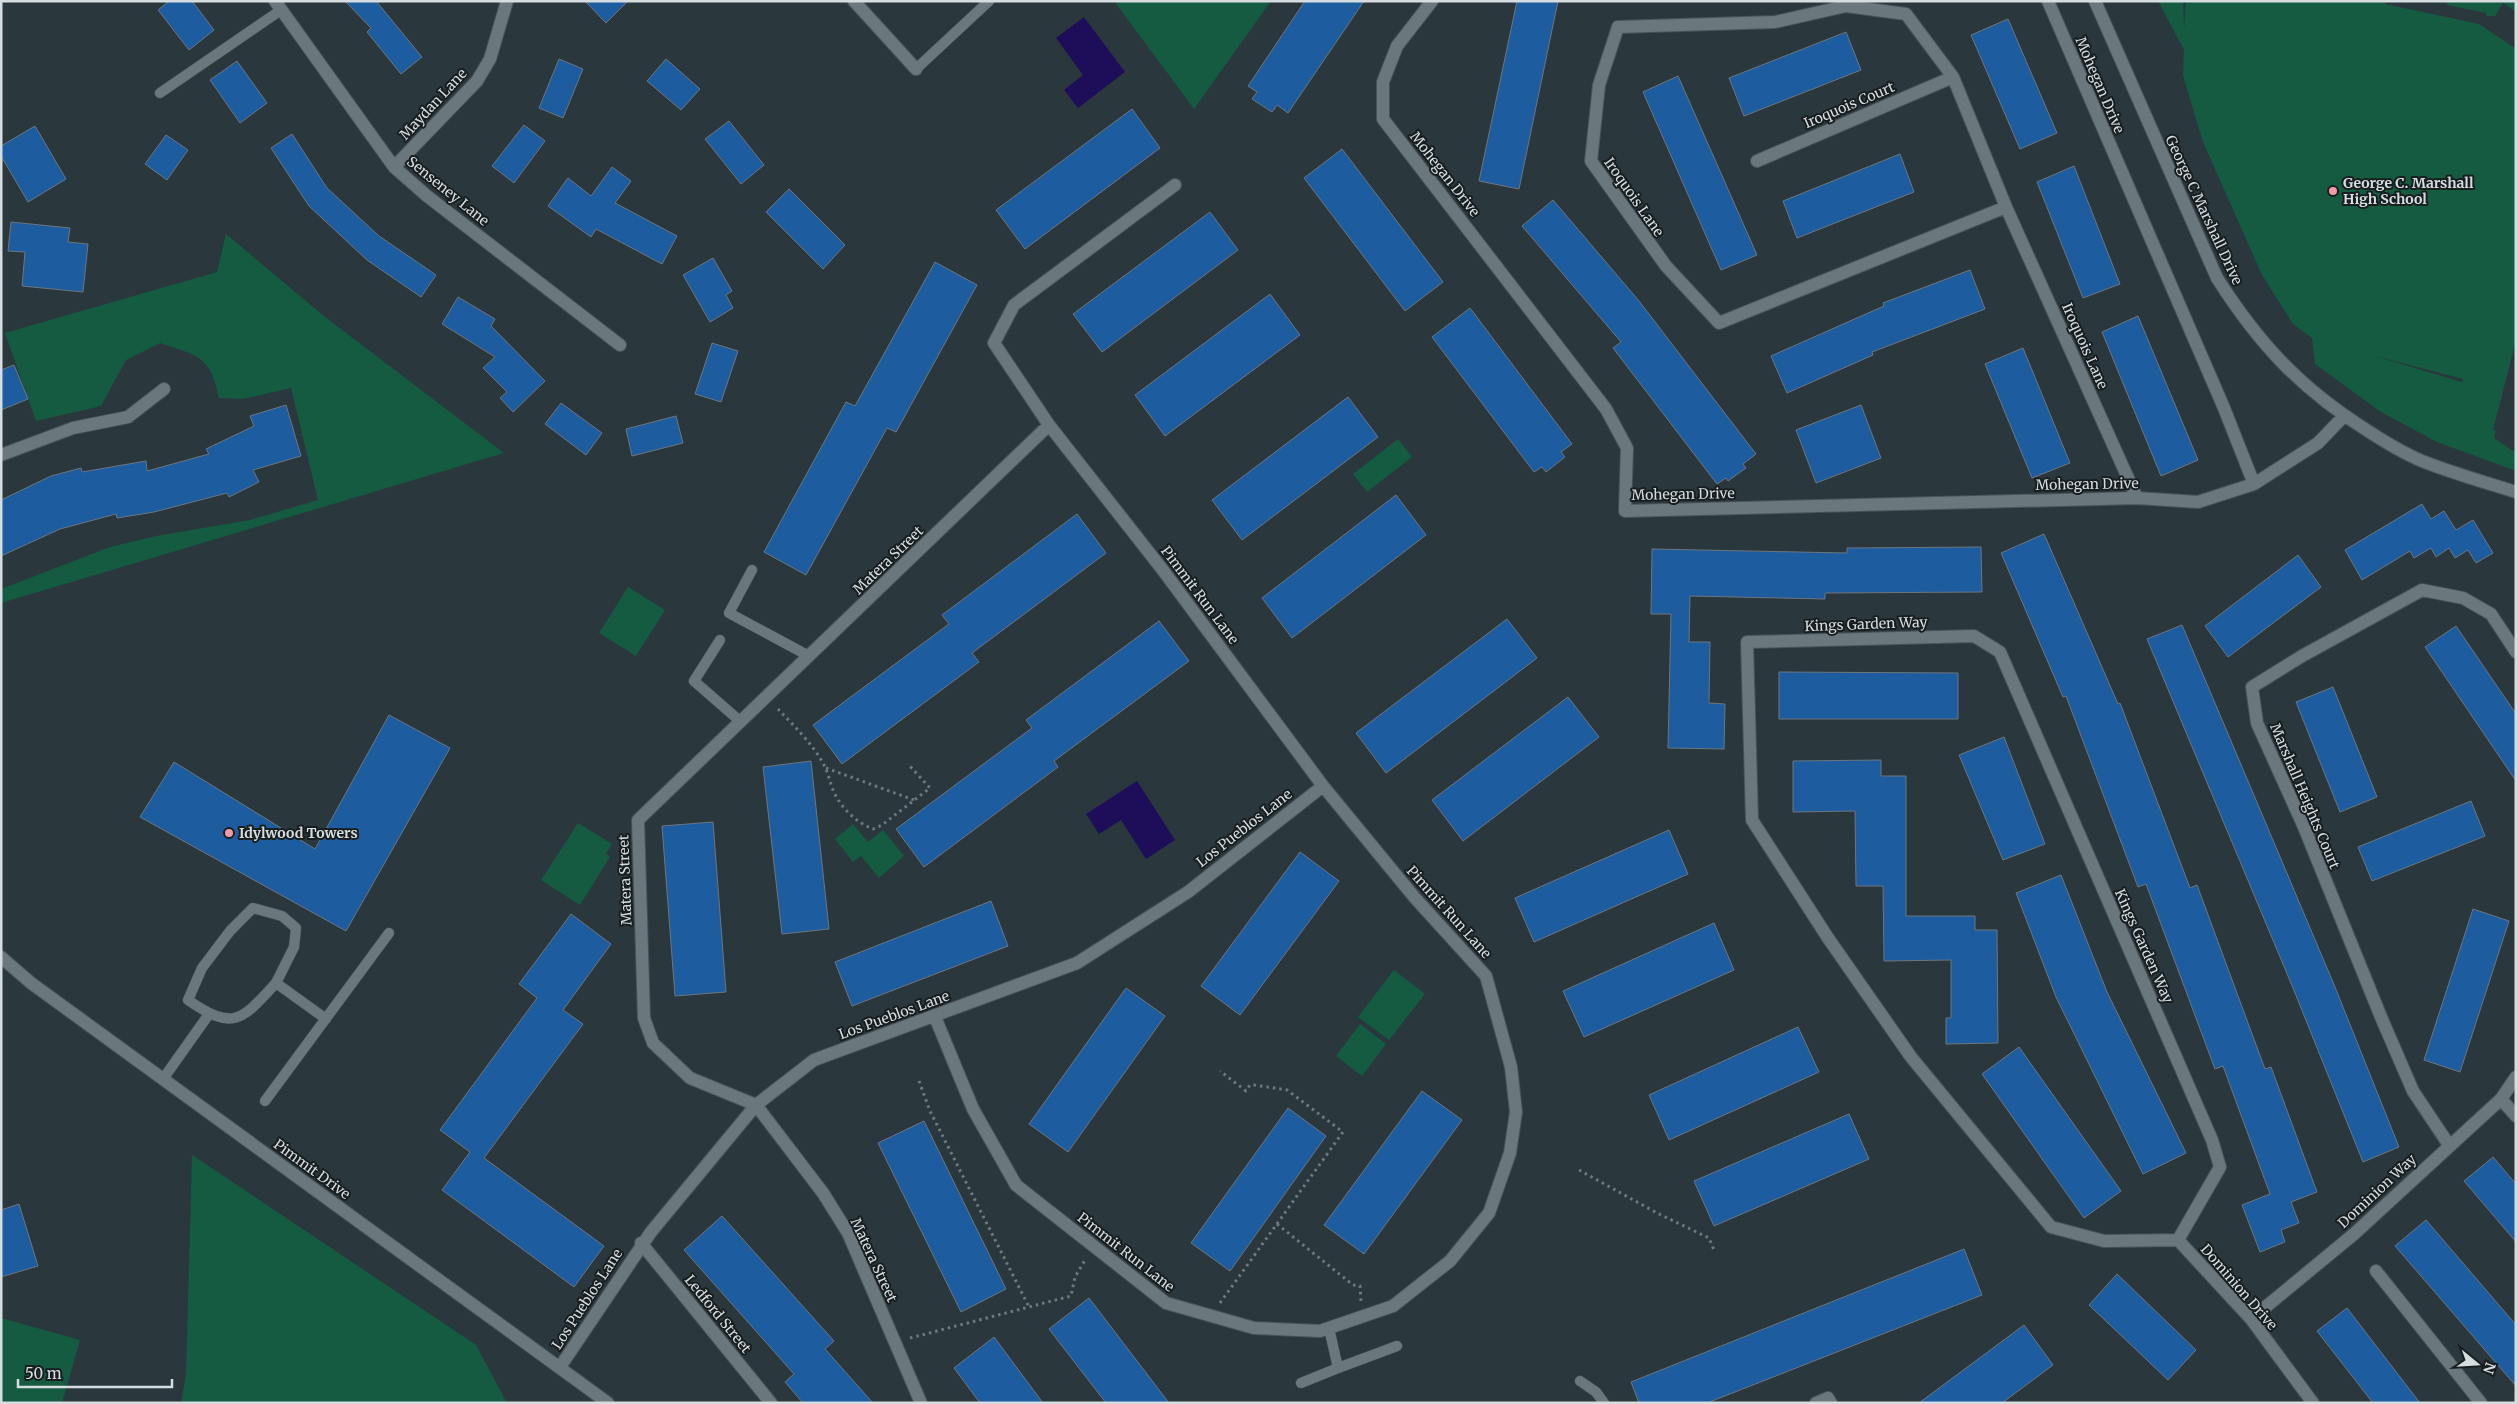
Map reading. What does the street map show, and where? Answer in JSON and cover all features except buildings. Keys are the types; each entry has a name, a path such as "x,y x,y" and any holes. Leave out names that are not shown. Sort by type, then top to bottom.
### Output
{"street":[{"name":"Maydan Lane","path":"394,168 477,81 490,59 507,1"},
{"path":"854,1 916,69"},
{"name":"Mohegan Drive","path":"1432,1 1397,46 1383,82 1383,119 1606,409 1627,448 1625,512 2137,498 2198,502 2254,484 2318,443 2344,416"},
{"name":"Mohegan Drive","path":"2048,1 2220,399 2254,484"},
{"name":"George C Marshall Drive","path":"2095,1 2217,278 2242,317 2270,352 2302,383 2344,416 2390,444 2421,460 2516,492"},
{"name":"Senseney Lane","path":"278,6 394,168 427,196 620,345"},
{"name":"Iroquois Lane","path":"2006,207 1719,323 1666,266 1590,161 1599,85 1618,27 1775,22 1846,6 1906,14 1953,77 2006,207 2137,498"},
{"name":"Iroquois Court","path":"1757,161 1953,77"},
{"name":"Pimmit Run Lane","path":"935,1017 972,1109 1016,1186 1166,1303 1254,1328 1320,1331 1393,1306 1450,1261 1489,1213 1510,1153 1516,1112 1511,1067 1486,976 1415,898 1323,786 1162,569 1049,425 994,343 1014,305 1175,185"},
{"path":"1,455 39,439 73,428 128,417 164,390"},
{"name":"Matera Street","path":"921,1403 848,1233 822,1192 756,1105 690,1078 653,1043 644,1018 638,820 1049,425"},
{"name":"Marshall Heights Court","path":"2449,1145 2412,1091 2304,827 2257,723 2252,687 2302,656 2422,590 2463,598 2491,614 2516,652"},
{"name":"Kings Garden Way","path":"1974,636 2000,652 2212,1140 2220,1167 2178,1240 2104,1241 2051,1226 1911,1057 1828,938 1752,820 1748,642 1974,636"},
{"name":"Los Pueblos Lane","path":"560,1368 642,1243 756,1105 814,1060 935,1017 1077,963 1188,892 1323,786"},
{"name":"Pimmit Drive","path":"1,957 31,983 608,1403"},
{"name":"Dominion Way","path":"2251,1318 2354,1234 2501,1099 2516,1077"},
{"path":"2501,1099 2516,1116"},
{"name":"Dominion Drive","path":"2178,1240 2251,1318 2313,1403"},
{"name":"Ledford Street","path":"642,1243 771,1403"},
{"path":"2376,1271 2481,1403"},
{"path":"1816,1403 1828,1398 1831,1403"}],"lane":[{"path":"916,69 988,1"},
{"path":"160,93 278,6"},
{"path":"752,570 729,613 809,656"},
{"path":"720,640 694,681 741,722"},
{"path":"253,908 282,916 296,928 294,947 276,983 248,1013 226,1020 208,1014 188,1000 202,968 230,931 253,908"},
{"path":"265,1101 389,933"},
{"path":"276,983 326,1019"},
{"path":"163,1079 208,1014"},
{"path":"1329,1328 1338,1368"},
{"path":"1302,1383 1397,1346"},
{"path":"1580,1381 1596,1392 1604,1403"}],"path":[{"path":"767,697 797,730 826,767 834,793 841,806 866,826 873,829 882,825 930,788 908,764"},
{"path":"826,767 915,800"},
{"path":"1214,1317 1217,1307 1343,1132 1287,1090 1254,1084 1250,1085 1246,1090 1220,1071"},
{"path":"919,1081 930,1111 1029,1307"},
{"path":"1579,1170 1657,1213 1710,1238 1714,1250"},
{"path":"1277,1224 1353,1285 1360,1286 1363,1316"},
{"path":"894,1341 1071,1296 1075,1277 1093,1246"}],"green space":[{"path":"1114,1 1271,1 1194,109"},
{"name":"George C. Marshall High School","path":"2158,1 2183,1 2184,29 2186,1 2385,1 2385,4 2479,24 2516,49 2516,340 2493,430 2496,431 2494,438 2516,453 2516,471 2437,442 2381,412 2315,364 2312,338 2293,324 2262,275 2203,142 2183,76 2184,50","holes":["2371,355 2463,379 2462,382"]},
{"path":"2448,1 2516,1 2516,12 2503,3 2495,16 2486,16 2486,13 2447,5"},
{"path":"226,234 325,317 504,453 1,603 1,589 110,547 156,536 250,520 318,500 291,388 243,399 219,398 211,373 200,359 160,343 126,360 101,406 36,421 5,333 217,272"},
{"path":"1398,439 1412,457 1367,492 1353,474"},
{"path":"628,587 665,610 636,656 599,633"},
{"path":"578,823 612,844 606,854 610,857 580,905 541,880"},
{"path":"853,824 868,842 883,830 904,856 879,878 861,856 853,862 835,839"},
{"path":"1394,970 1425,994 1389,1040 1358,1017"},
{"path":"1360,1024 1386,1044 1362,1076 1336,1056"},
{"path":"192,1155 476,1345 507,1403 181,1403 186,1374"},
{"path":"1,1318 80,1340 62,1403 1,1403"}],"shaded area":[{"path":"1084,17 1125,72 1078,108 1064,90 1083,75 1056,38"},
{"path":"1137,781 1175,840 1146,859 1121,820 1099,834 1086,814"}],"place":[{"name":"George C. Marshall High School","path":"2333,191"},
{"name":"Idylwood Towers","path":"229,833"}]}
